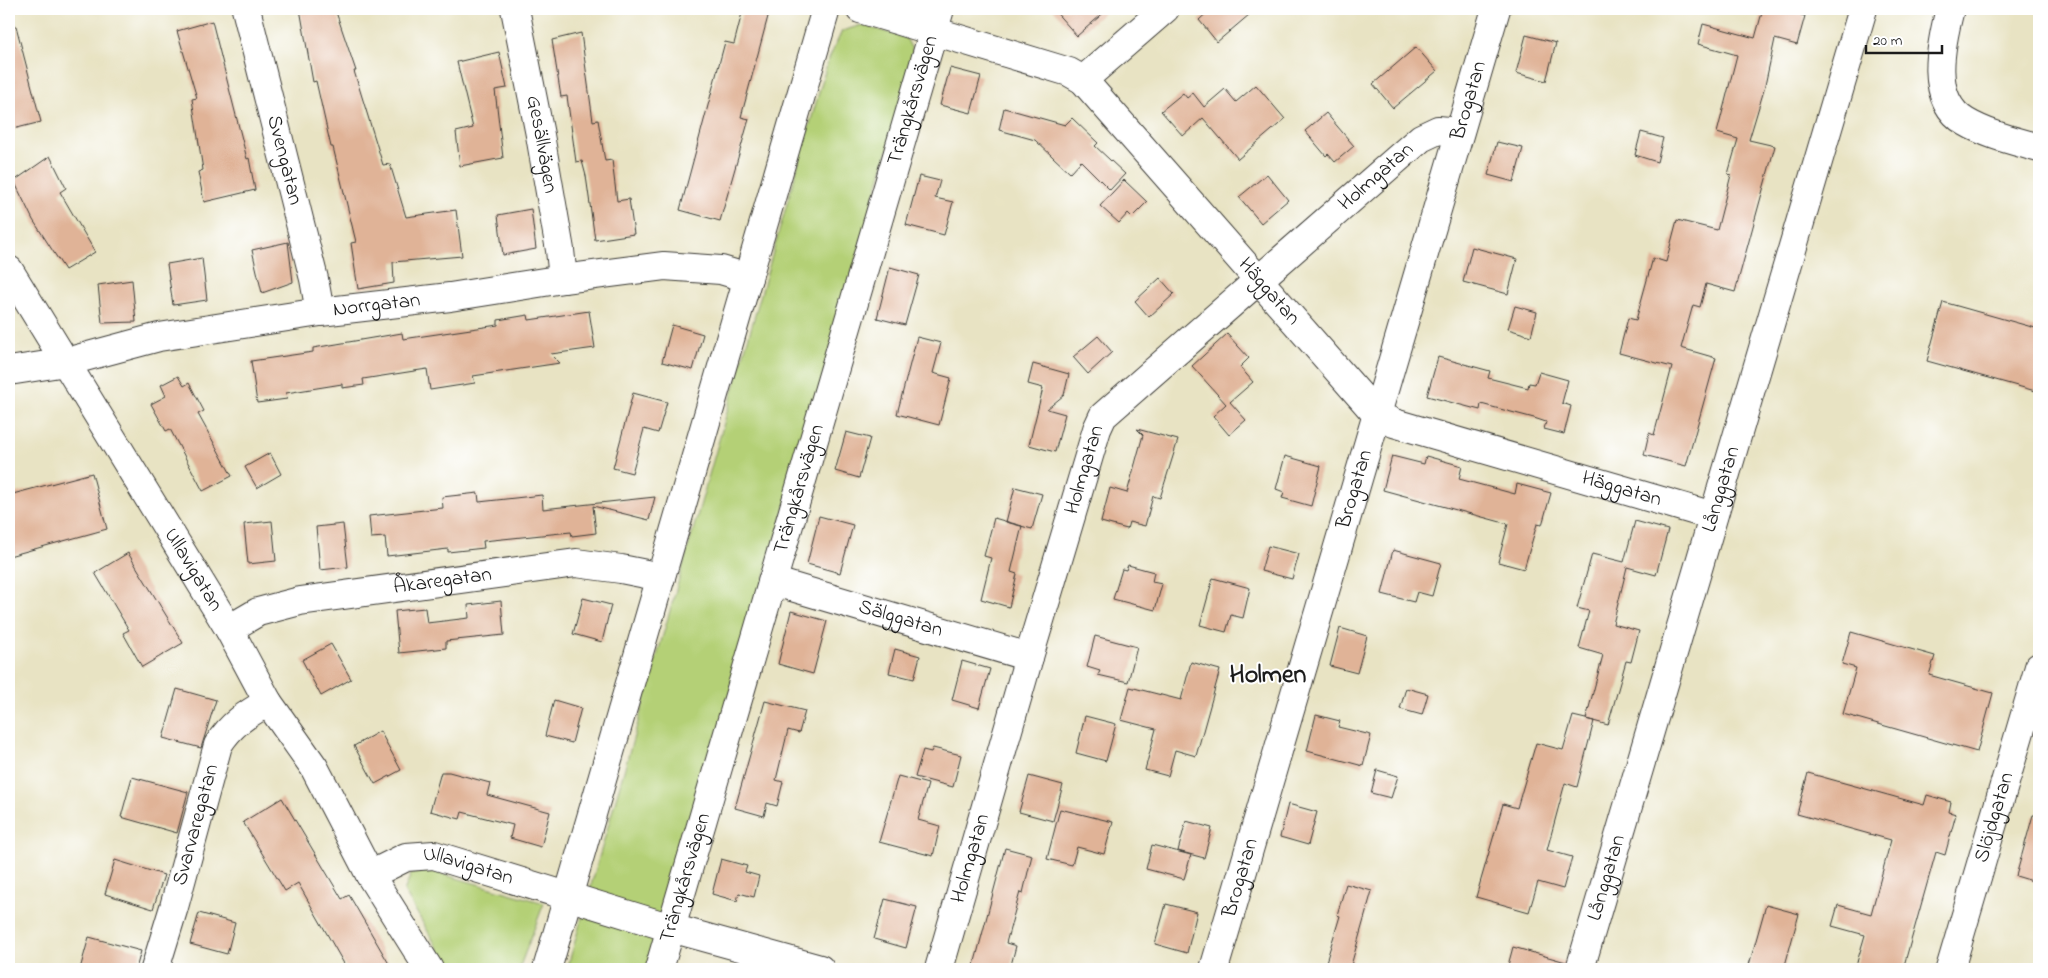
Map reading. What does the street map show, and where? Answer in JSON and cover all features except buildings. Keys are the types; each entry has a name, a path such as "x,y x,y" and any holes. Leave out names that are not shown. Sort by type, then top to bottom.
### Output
{"street":[{"name":"Svengatan","path":"246,9 314,279 320,312"},
{"name":"Gesällvägen","path":"515,9 542,144 563,279"},
{"path":"547,969 826,9"},
{"name":"Häggatan","path":"860,9 936,21 1069,72 1083,80 1377,415 1394,422 1714,516"},
{"path":"1083,80 1165,9"},
{"name":"Brogatan","path":"1214,969 1496,9"},
{"name":"Långgatan","path":"1580,969 1863,9"},
{"path":"1950,9 1940,59 1941,83 1948,105 1965,122 1996,135 2039,148"},
{"name":"Trängkårsvägen","path":"659,969 936,21"},
{"name":"Holmgatan","path":"939,969 1028,657 1097,430 1103,416 1420,138 1438,130 1460,132"},
{"name":"Norrgatan","path":"9,371 66,362 159,337 320,312 450,297 563,279 664,266 721,270 748,278"},
{"name":"Ullavigatan","path":"9,270 229,629 268,702 314,767 370,875 429,969"},
{"name":"Åkaregatan","path":"229,629 258,612 300,601 576,563 661,577"},
{"name":"Sälggatan","path":"772,581 1028,657"},
{"name":"Slöjdgatan","path":"1950,969 2039,667"},
{"name":"Svarvaregatan","path":"155,969 174,907 218,744 227,730 268,702"},
{"name":"Ullavigatan","path":"370,875 406,857 434,855 671,928 820,969"}],"green space":[{"path":"862,25 906,38 915,55 652,969 567,969 828,61 842,31"},
{"path":"428,870 544,903 519,969 450,969 404,891 411,874"}],"district":[{"name":"Holmen","path":"1268,676"}]}
